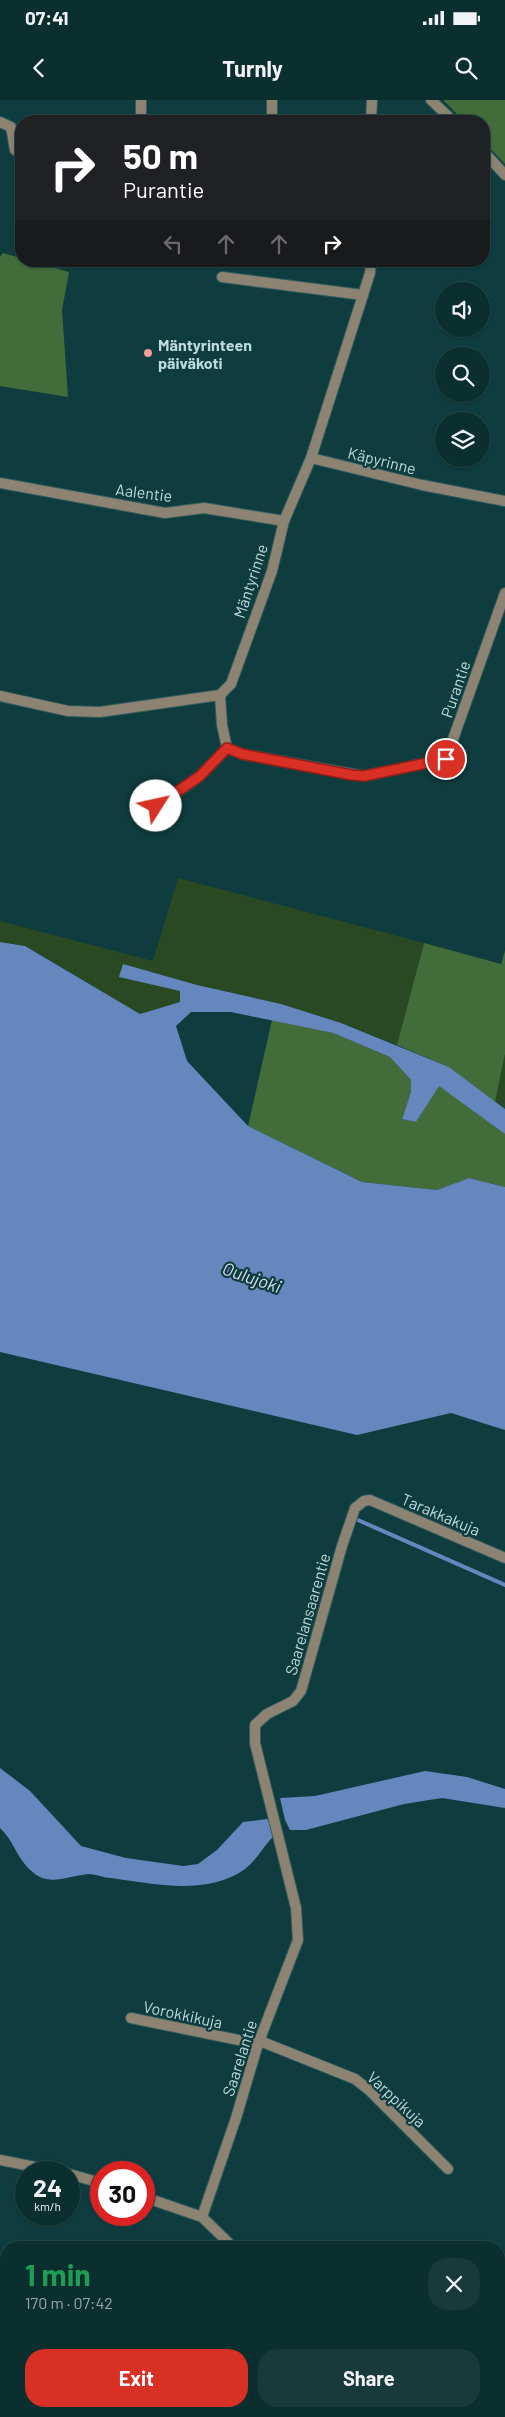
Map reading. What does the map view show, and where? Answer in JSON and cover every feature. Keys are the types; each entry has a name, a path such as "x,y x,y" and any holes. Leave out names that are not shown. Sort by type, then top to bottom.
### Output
{"street":[{"path":"141,100 141,115"},
{"path":"272,100 272,115"},
{"path":"371,115 372,100"},
{"path":"431,100 447,115"},
{"path":"0,122 11,127 15,150"},
{"path":"490,158 505,174"},
{"name":"Mäntyrinne","path":"220,695 230,684 272,571 284,521 311,458 370,273 370,267"},
{"path":"222,277 363,295"},
{"name":"Käpyrinne","path":"311,458 422,485 505,500"},
{"name":"Aalentie","path":"0,483 165,513 204,508 284,521"},
{"name":"Purantie","path":"227,748 242,754 358,776 446,759 505,593"},
{"path":"0,696 68,711 100,712 220,695 222,724 227,748 200,776 156,806"},
{"name":"Tarakkakuja","path":"364,1501 370,1500 505,1558"},
{"name":"Saarelansaarentie","path":"296,1908 255,1743 255,1726 266,1714 293,1701 301,1691 342,1546 355,1508 364,1501"},
{"name":"Saarelantie","path":"202,2217 259,2043 298,1940 296,1908"},
{"name":"Vorokkikuja","path":"131,2018 259,2043"},
{"name":"Varppikuja","path":"259,2043 355,2079 369,2090 448,2169"},
{"path":"0,2160 15,2163"},
{"path":"155,2201 202,2217 227,2241"}],"green space":[{"path":"443,100 505,100 505,164 490,148 490,115 458,115"},
{"path":"3,253 15,256 15,267 52,267 69,272 62,310 68,397 0,386 0,257"},
{"path":"178,878 424,943 397,1045 341,1023 281,1004 197,985 123,964 120,977 180,991 180,1002 140,1014 26,946 0,942 0,921 153,961"},
{"path":"424,943 501,964 505,951 505,1054 495,1102 449,1067 397,1045"},
{"path":"272,1020 333,1033 390,1057 411,1080 411,1092 402,1119 416,1122 439,1085 505,1134 505,1187 469,1178 437,1190 362,1182 248,1126"},
{"path":"505,1054 505,1109 495,1102"}],"water":[{"name":"Oulujoki","path":"0,942 25,946 140,1014 180,1002 180,991 119,977 123,964 197,985 281,1004 341,1023 449,1067 505,1109 505,1134 439,1086 416,1122 402,1119 411,1092 411,1080 390,1057 333,1033 231,1012 191,1012 176,1026 187,1061 248,1126 362,1182 437,1190 469,1178 505,1187 505,1430 451,1413 357,1435 0,1352"},
{"path":"0,1768 30,1791 81,1846 126,1858 183,1866 198,1864 217,1850 243,1822 267,1819 272,1822 275,1835 245,1869 214,1883 180,1886 162,1885 89,1874 51,1880 46,1879 40,1877 27,1866 0,1828"},
{"path":"425,1771 467,1777 505,1789 505,1808 442,1798 404,1804 306,1830 290,1830 285,1820 280,1798 315,1796"}],"waterway":[{"path":"358,1520 505,1585"}],"place":[{"name":"Mäntyrinteen päiväkoti","path":"148,353"}],"route":[{"path":"156,806 200,776 227,748 242,754 364,776 446,759"}]}
